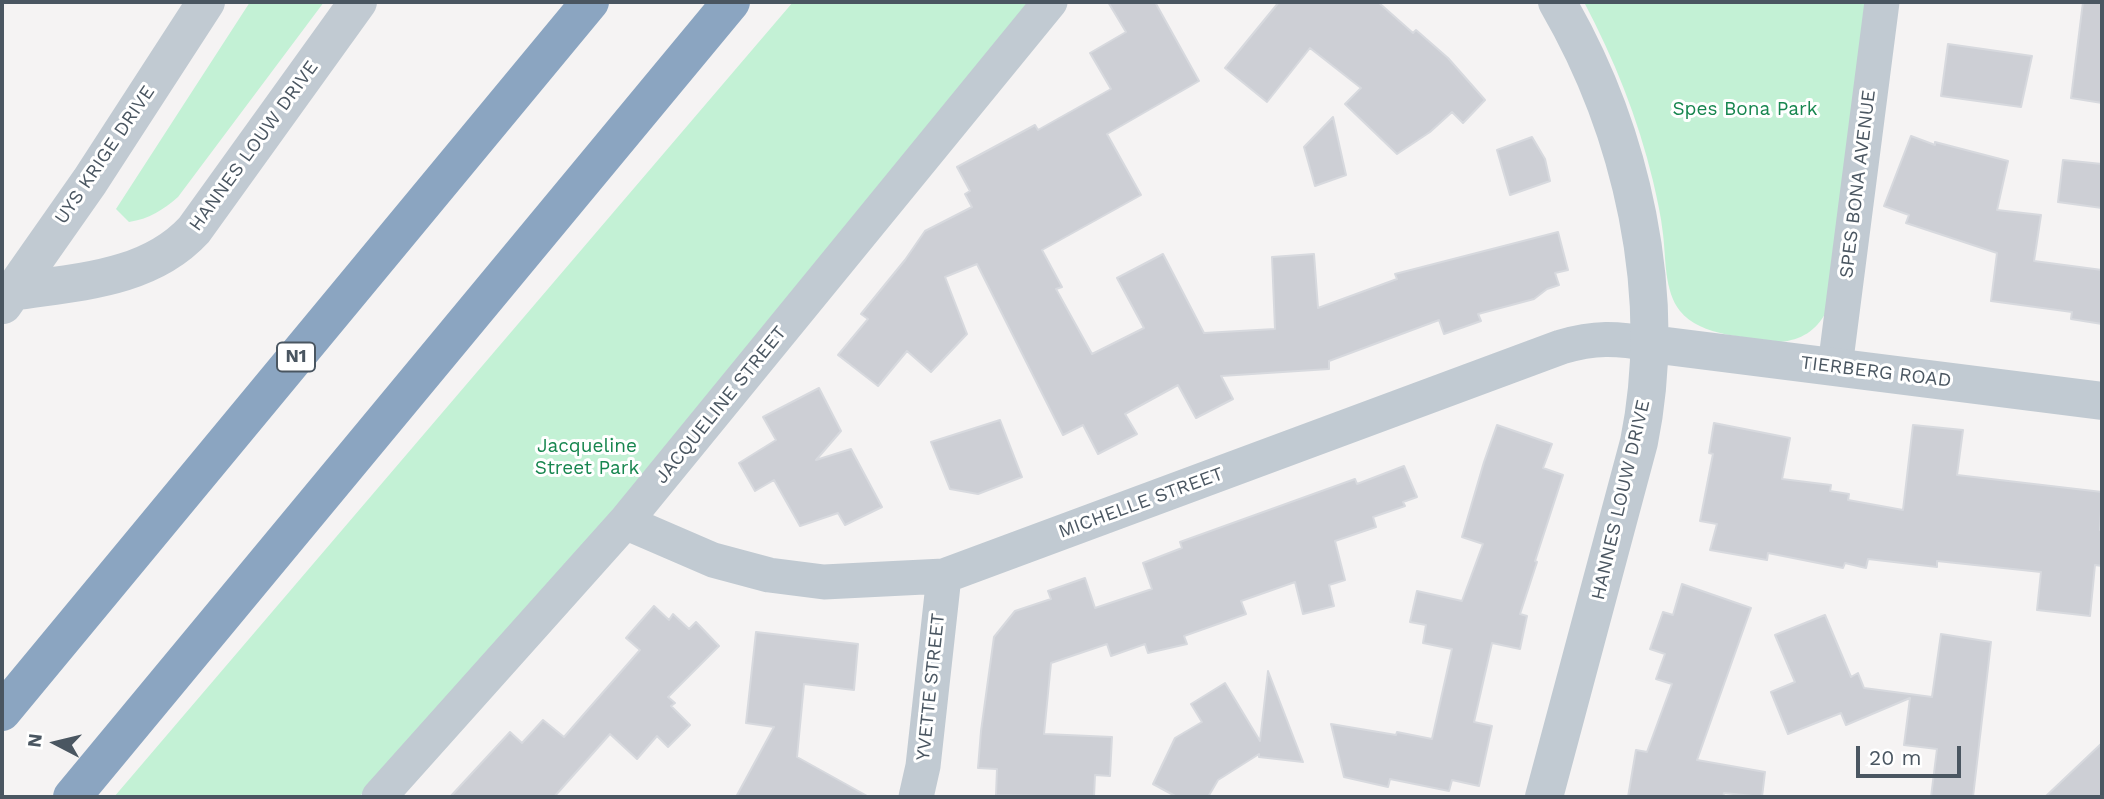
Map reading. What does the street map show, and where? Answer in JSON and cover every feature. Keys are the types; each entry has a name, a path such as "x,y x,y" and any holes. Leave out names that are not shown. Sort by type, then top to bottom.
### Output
{"highway":[{"name":"N1","path":"2,712 590,2"},
{"path":"72,797 731,2"}],"street":[{"name":"UYS KRIGE DRIVE","path":"7,300 90,181 206,2"},
{"name":"HANNES LOUW DRIVE","path":"7,300 158,260 183,243 358,2"},
{"name":"JACQUELINE STREET","path":"379,797 625,523 1049,2"},
{"name":"HANNES LOUW DRIVE","path":"1545,797 1639,442 1647,395 1651,344 1647,282 1629,178 1592,70 1557,2"},
{"name":"SPES BONA AVENUE","path":"1835,367 1882,2"},
{"path":"45,244 90,280"},
{"name":"MICHELLE STREET","path":"625,523 713,560 769,575 824,582 944,576 1561,347 1586,340 1609,338 1651,344"},
{"name":"TIERBERG ROAD","path":"1651,344 2102,401"},
{"name":"YVETTE STREET","path":"916,797 923,766 944,576"}],"green space":[{"path":"250,2 324,2 178,197 155,213 129,222 116,209"},
{"name":"Jacqueline Street Park","path":"793,2 1033,2 605,522 359,797 114,797"},
{"name":"Spes Bona Park","path":"1584,2 1866,2 1826,312 1818,324 1807,333 1780,342 1726,334 1700,326 1680,311 1668,284 1660,214 1640,134 1615,67"}],"building":[{"path":"1108,2 1155,2 1199,81 1107,134 1141,195 1042,250 1062,287 1056,289 1092,354 1144,328 1117,278 1163,254 1204,333 1275,329 1272,257 1314,254 1318,308 1397,279 1395,274 1558,232 1568,270 1555,273 1559,285 1547,289 1534,299 1478,314 1481,321 1444,334 1439,320 1329,361 1329,369 1221,376 1233,399 1196,418 1178,385 1125,414 1137,434 1098,454 1083,425 1063,435 977,264 945,277 967,334 931,372 907,351 878,386 838,355 868,319 861,314 925,231 972,207 965,194 970,191 957,167 1035,125 1038,130 1111,89 1090,53 1126,32"},
{"path":"1279,2 1378,2 1413,33 1416,30 1448,58 1485,100 1463,123 1452,112 1430,132 1397,154 1345,104 1361,88 1310,48 1267,102 1225,68"},
{"path":"2083,2 2102,2 2102,103 2071,98"},
{"path":"1948,44 2032,56 2021,107 1941,96"},
{"path":"1333,117 1346,175 1315,186 1304,147"},
{"path":"1911,136 1935,145 1935,142 2008,161 1997,210 2041,215 2034,261 2102,270 2102,324 2071,319 2072,312 1991,301 1997,253 1906,223 1909,215 1884,206"},
{"path":"1532,137 1545,159 1550,181 1510,195 1497,150"},
{"path":"2063,160 2102,164 2102,208 2058,202"},
{"path":"819,388 841,431 816,460 851,449 882,507 845,525 838,513 800,526 774,480 755,491 739,463 776,440 763,417"},
{"path":"1000,420 1022,477 978,494 950,489 931,442"},
{"path":"1714,423 1790,438 1782,479 1831,485 1830,491 1849,494 1848,500 1903,510 1913,425 1963,430 1957,475 2102,492 2102,566 2095,565 2090,616 2037,610 2041,572 1937,561 1937,567 1868,559 1866,568 1845,563 1843,568 1768,553 1767,560 1710,550 1717,524 1700,521 1713,454 1709,453"},
{"path":"1497,425 1552,444 1543,468 1563,475 1520,614 1527,616 1520,649 1492,643 1474,722 1492,726 1479,786 1452,780 1449,791 1390,779 1388,787 1344,777 1331,724 1432,739 1452,649 1423,643 1426,625 1410,622 1417,591 1462,601 1483,544 1462,537"},
{"path":"1404,466 1417,497 1403,502 1405,506 1373,517 1376,527 1335,541 1345,580 1329,585 1334,606 1303,614 1295,582 1241,601 1246,614 1184,636 1187,644 1148,653 1145,644 1111,656 1107,644 1051,663 1044,734 1112,737 1110,776 1095,775 1094,797 996,795 997,769 978,768 981,731 994,637 1015,611 1051,599 1048,591 1085,578 1095,608 1152,589 1143,563 1182,548 1180,542 1355,479 1357,484"},
{"path":"1682,584 1751,608 1697,760 1765,772 1762,797 1724,793 1723,797 1628,797 1636,750 1647,752 1672,684 1656,679 1665,654 1650,649 1663,612 1673,615"},
{"path":"654,606 669,620 673,614 689,629 696,622 719,646 668,697 675,703 671,706 690,725 668,747 657,736 637,759 610,734 554,797 450,797 510,732 522,743 543,720 564,737 640,650 626,638"},
{"path":"1825,615 1851,677 1858,673 1864,688 1932,697 1941,634 1991,642 1973,797 1931,797 1937,749 1904,745 1910,698 1846,725 1841,713 1788,734 1771,692 1795,682 1775,635"},
{"path":"756,632 858,644 854,690 804,684 797,757 869,797 736,797 774,727 746,723"},
{"path":"1268,671 1303,762 1259,757 1259,754 1218,780 1208,797 1177,797 1153,784 1175,738 1202,722 1191,704 1225,683 1260,741"},
{"path":"2102,743 2102,797 2045,797"}]}
